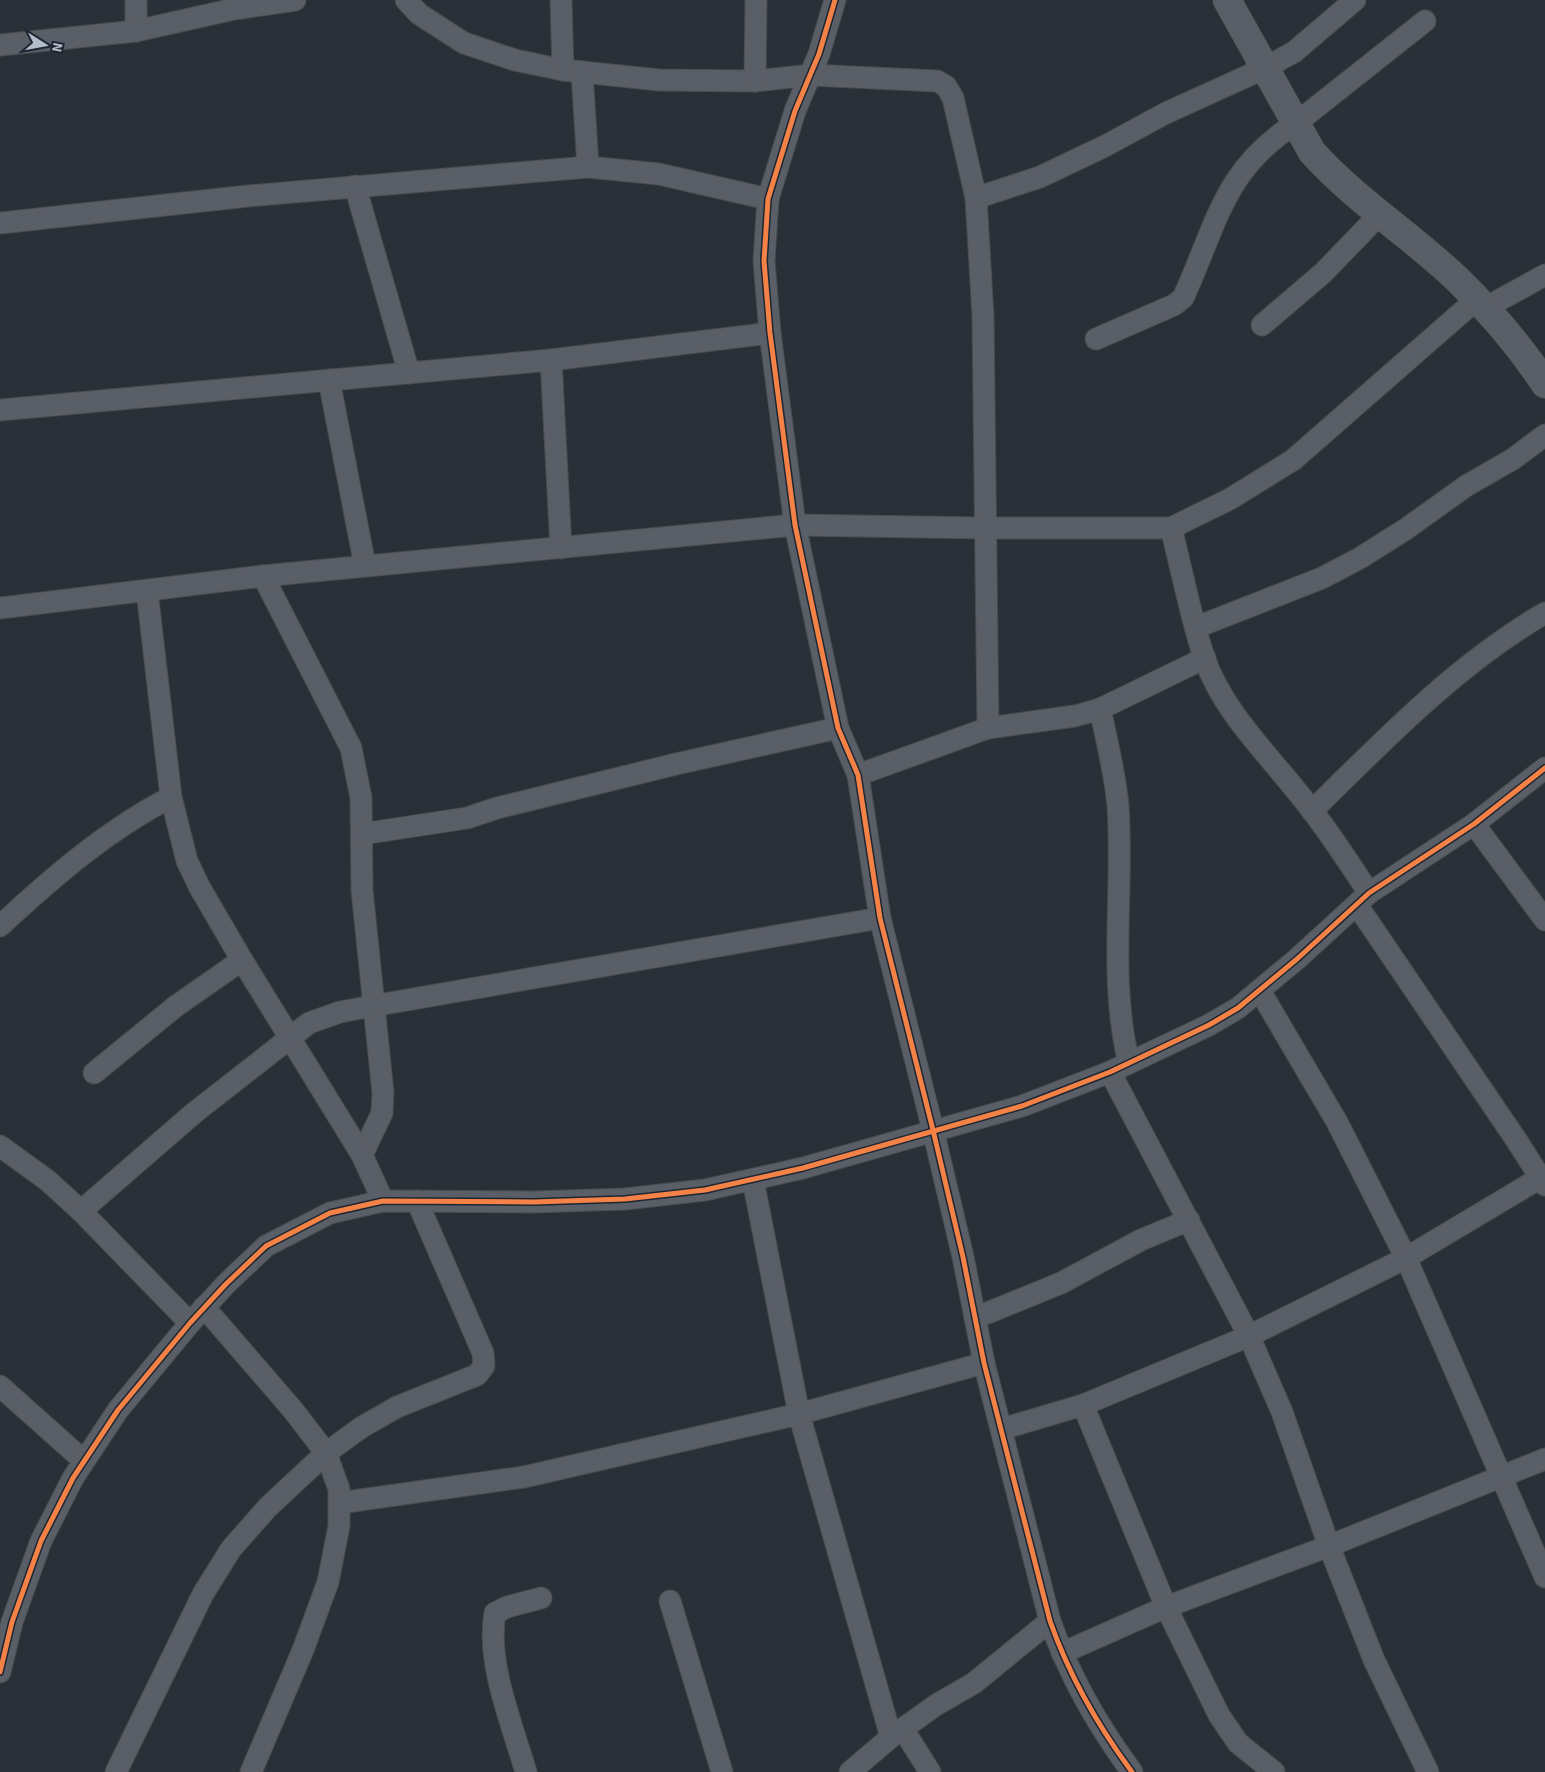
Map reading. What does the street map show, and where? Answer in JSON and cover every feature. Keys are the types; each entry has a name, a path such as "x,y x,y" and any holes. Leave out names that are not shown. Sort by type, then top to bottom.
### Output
{"street":[{"path":"136,0 136,31"},
{"path":"0,45 136,31 234,9 295,0"},
{"path":"406,0 419,14 464,43 515,60 572,71 659,80 755,81 811,75 937,81 946,86 953,98 976,198 983,316 984,528 988,728"},
{"path":"561,0 588,167"},
{"path":"755,81 756,0"},
{"path":"835,0 811,75 795,111 768,199 764,261 770,333 795,525 838,728 858,775 880,918 934,1130 984,1362 1050,1621 1062,1654 1077,1685 1132,1772"},
{"path":"1227,0 1312,152 1330,172 1456,278 1510,336 1545,384"},
{"path":"976,198 1040,177 1106,146 1166,113 1264,68 1294,52 1355,0"},
{"path":"1096,339 1174,305 1183,298 1224,197 1240,173 1275,136 1295,124 1425,21"},
{"path":"0,222 355,186 588,167 659,174 768,199"},
{"path":"355,186 410,373"},
{"path":"1262,325 1323,273 1380,214"},
{"path":"0,608 263,576 795,525 1171,528 1230,499 1293,460 1481,303 1545,274"},
{"path":"0,410 551,360 770,333"},
{"path":"551,360 561,548"},
{"path":"329,380 366,566"},
{"path":"1197,627 1322,578 1360,558 1406,529 1466,486 1513,459 1545,435"},
{"path":"1002,1429 1083,1406 1249,1336 1406,1258 1543,1179 1363,899 1312,810 1265,755 1224,697 1204,658 1171,528"},
{"path":"263,576 351,748 361,798 362,890 372,1006 383,1093 382,1112 362,1155"},
{"path":"147,591 171,797 187,861 200,888 242,960 362,1155 384,1201"},
{"path":"1312,810 1442,686 1519,628 1545,613"},
{"path":"858,775 988,728 1075,716 1100,709 1204,658"},
{"path":"1100,709 1115,782 1118,808 1116,913 1119,1001 1128,1063"},
{"path":"362,834 468,818 497,808 676,764 838,728"},
{"path":"0,1672 12,1622 41,1541 73,1478 118,1410 190,1323 266,1246 330,1213 384,1201 534,1202 625,1198 704,1190 753,1180 1022,1106 1110,1072 1209,1025 1238,1008 1260,991 1363,899 1474,824 1545,768"},
{"path":"0,926 95,843 146,810 171,797"},
{"path":"1474,824 1545,920"},
{"path":"82,1211 186,1119 309,1023 340,1012 372,1006 880,918"},
{"path":"94,1073 176,1006 242,960"},
{"path":"1260,991 1337,1122 1406,1258 1545,1577"},
{"path":"1110,1072 1190,1220 1249,1336 1282,1412 1329,1546 1374,1660 1428,1772"},
{"path":"0,1146 48,1180 82,1211 190,1323"},
{"path":"753,1180 799,1414 897,1733 930,1772"},
{"path":"116,1772 203,1594 231,1550 268,1507 326,1453 362,1427 397,1407 477,1375 484,1366 483,1354 417,1201"},
{"path":"975,1318 1061,1283 1141,1240 1190,1220"},
{"path":"204,1307 293,1410 326,1453 340,1489 339,1526 328,1582 303,1650 251,1772"},
{"path":"339,1503 524,1477 799,1414 984,1362"},
{"path":"0,1386 84,1461"},
{"path":"1083,1406 1166,1607 1224,1722 1238,1743 1274,1772"},
{"path":"1062,1654 1166,1607 1329,1546 1545,1459"},
{"path":"526,1772 493,1654 492,1631 495,1613 507,1607 541,1598"},
{"path":"670,1601 722,1772"},
{"path":"850,1772 897,1733 974,1683 1050,1621"}],"cycle path":[{"path":"835,0 819,54 795,111 768,199 764,261 770,333 795,525 838,728 858,775 880,918 963,1257 984,1363 1050,1621 1066,1661 1085,1700 1132,1772"},
{"path":"0,1672 12,1622 41,1541 73,1478 118,1410 190,1323 226,1284 266,1246 330,1213 383,1201 534,1202 625,1199 705,1190 803,1168 1022,1106 1110,1072 1209,1025 1238,1008 1297,959 1369,893 1474,824 1545,768"}]}
